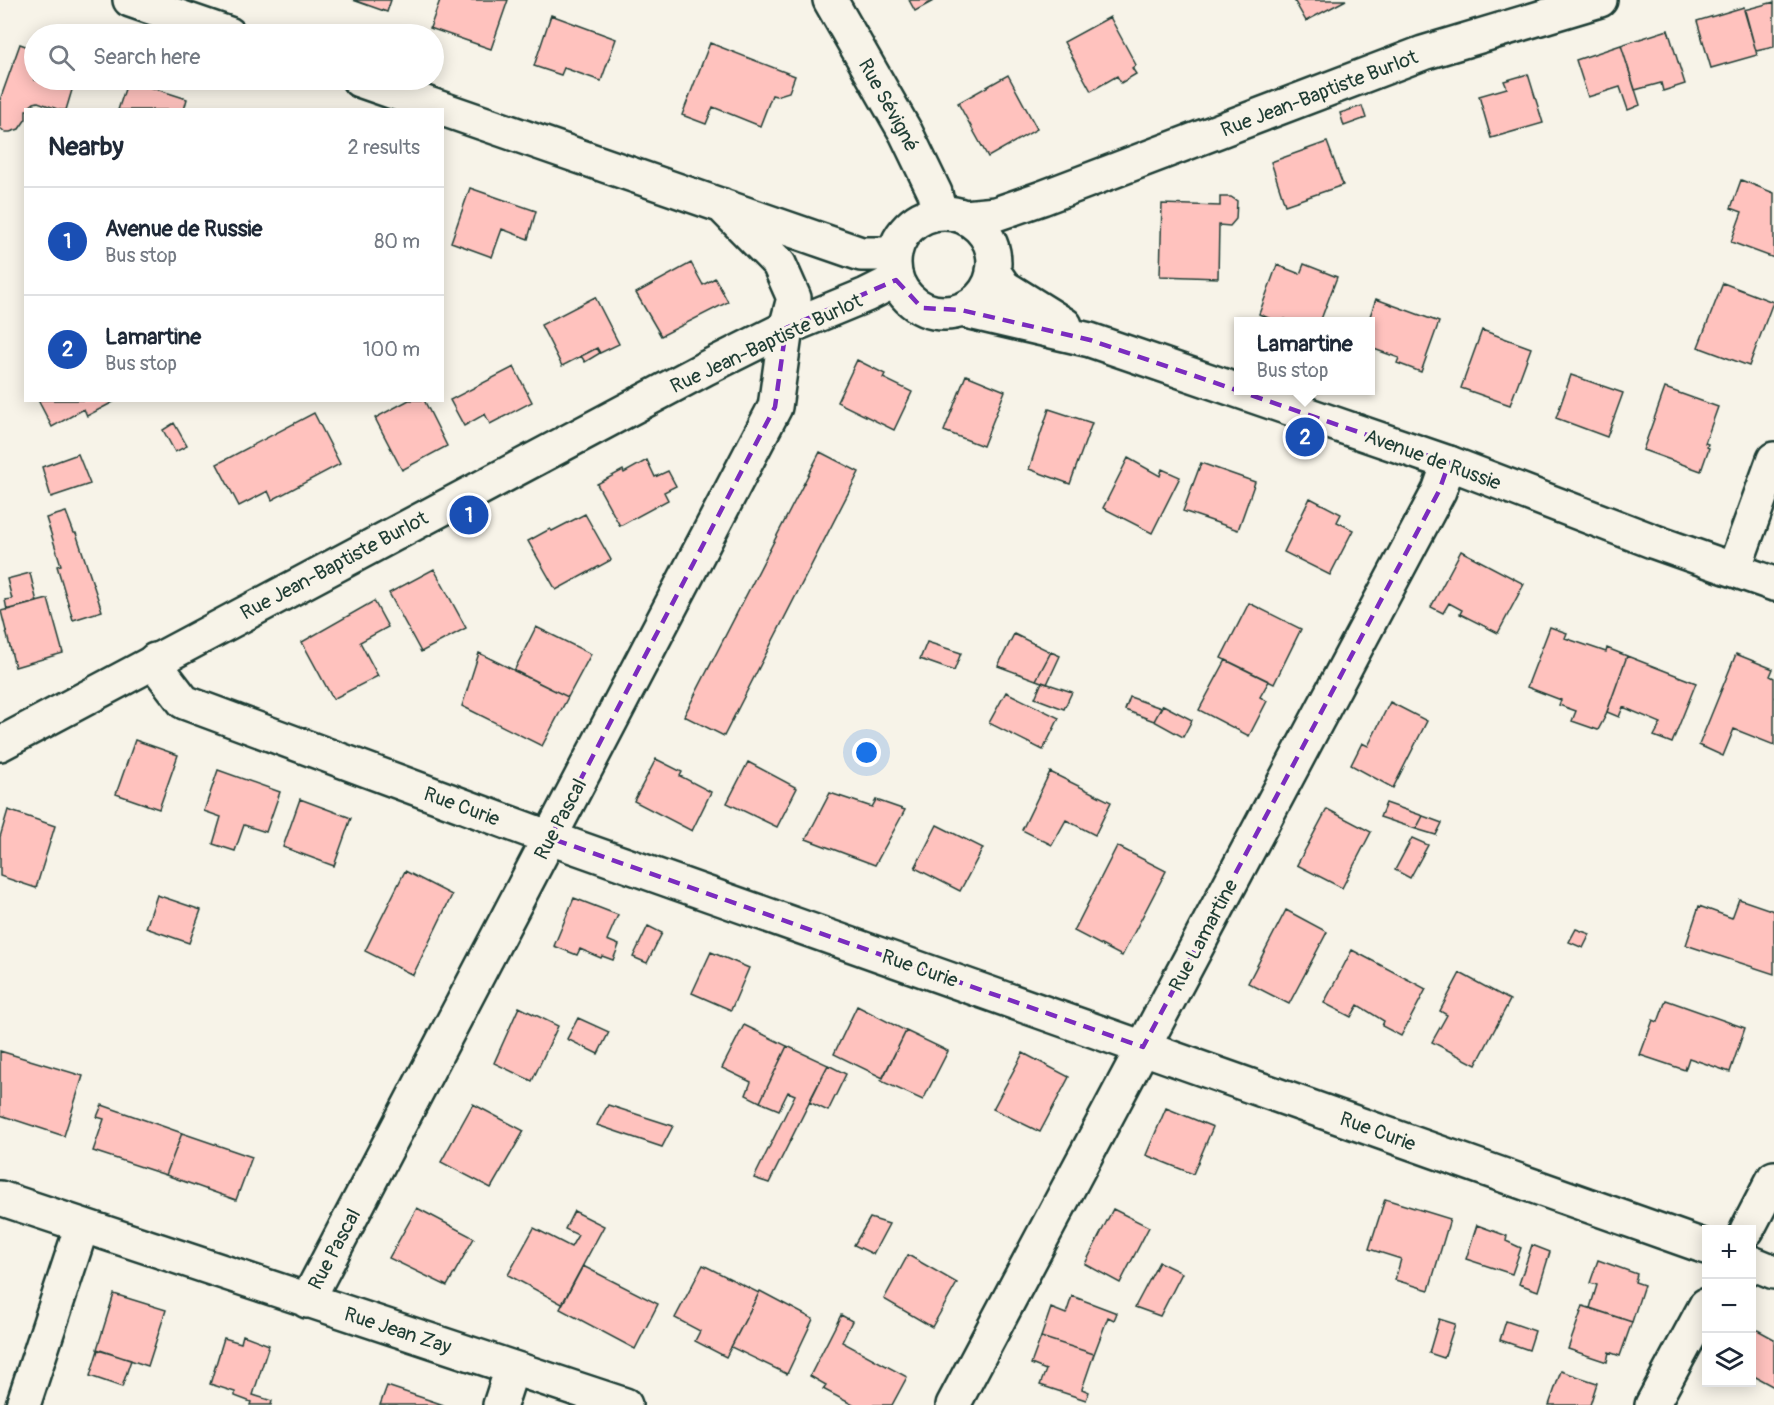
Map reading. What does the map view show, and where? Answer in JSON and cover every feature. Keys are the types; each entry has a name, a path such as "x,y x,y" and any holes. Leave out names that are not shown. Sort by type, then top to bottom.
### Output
{"street":[{"path":"130,0 200,24"},
{"name":"Rue Sévigné","path":"830,0 906,133 935,193 952,214"},
{"name":"Rue Jean-Baptiste Burlot","path":"952,214 996,214 1423,53 1600,0"},
{"path":"388,90 440,108"},
{"path":"444,109 895,267"},
{"path":"994,265 991,245 985,234 976,224 952,214 926,215 905,230 898,241 895,267 911,302 935,312 948,313 961,310 973,304 982,295 989,284 994,265 1042,198"},
{"path":"721,205 779,264 794,298 786,328"},
{"name":"Avenue de Russie","path":"994,265 1004,287 1090,340"},
{"name":"Rue Jean-Baptiste Burlot","path":"0,744 696,374 786,328 866,295 895,267"},
{"name":"Avenue de Russie","path":"961,310 1090,340 1234,389"},
{"name":"Rue Pascal","path":"307,1301 775,407 786,328"},
{"name":"Avenue de Russie","path":"1251,395 1449,463 1655,542 1774,584"},
{"path":"1734,570 1774,459"},
{"name":"Rue Lamartine","path":"953,1405 1439,491 1449,463"},
{"name":"Rue Curie","path":"155,660 184,702 550,838 1702,1245"},
{"path":"1750,1225 1774,1178"},
{"name":"Rue Jean Zay","path":"0,1198 625,1405"},
{"path":"23,1405 82,1226"},
{"path":"1756,1265 1774,1272"},
{"path":"1652,1405 1702,1314"},
{"path":"500,1405 512,1368"}],"highlighted area":[{"path":"896,280 922,308 961,310 1090,340 1449,463 1439,491 1143,1047 550,838 775,407 786,328"}],"building":[{"path":"353,0 391,0 387,12"},
{"path":"440,0 508,0 491,49 444,33 444,24 431,24"},
{"path":"909,0 935,0 915,11"},
{"path":"1294,0 1346,0 1306,21"},
{"path":"1774,2 1774,47 1756,51 1744,10"},
{"path":"1744,7 1757,55 1711,68 1697,21"},
{"path":"551,15 616,39 601,81 564,68 561,75 534,66"},
{"path":"1110,17 1136,65 1132,68 1136,74 1121,83 1117,76 1091,91 1064,42"},
{"path":"1668,30 1685,84 1663,91 1661,83 1635,90 1621,45"},
{"path":"710,43 795,76 789,92 772,95 760,126 713,107 706,124 682,115"},
{"path":"20,44 24,45 24,90 72,90 67,108 54,108 38,102 29,108 24,108 24,122 19,129 10,132 5,132 0,128 0,100"},
{"path":"1621,45 1640,105 1628,110 1620,87 1588,97 1576,60"},
{"path":"1528,74 1543,123 1491,138 1479,96 1507,88 1504,81"},
{"path":"1008,75 1037,129 988,157 958,103"},
{"path":"125,90 159,90 187,99 185,108 119,108"},
{"path":"1362,106 1366,118 1344,126 1340,113"},
{"path":"1327,142 1343,185 1285,205 1271,162"},
{"path":"1741,180 1774,193 1774,258 1731,242 1742,212 1731,208"},
{"path":"470,188 536,211 528,239 502,229 492,257 451,242"},
{"path":"1220,197 1231,197 1237,201 1236,219 1230,226 1219,225 1218,278 1160,276 1162,204 1220,206"},
{"path":"691,263 703,285 715,278 728,302 661,336 636,293"},
{"path":"1304,264 1337,277 1322,317 1266,317 1259,314 1277,265 1300,274"},
{"path":"1723,283 1773,302 1749,366 1698,347"},
{"path":"595,297 619,344 600,353 597,348 562,366 541,325"},
{"path":"1376,299 1439,322 1421,372 1397,363 1399,358 1375,349 1375,317 1370,317"},
{"path":"1482,330 1531,348 1510,405 1461,388"},
{"path":"597,348 600,353 585,362 581,356"},
{"path":"857,360 885,374 883,378 912,392 894,430 837,402"},
{"path":"514,367 532,402 490,424 485,414 464,426 450,400"},
{"path":"966,375 1005,391 983,446 944,431"},
{"path":"1571,375 1623,393 1607,437 1556,418"},
{"path":"1665,388 1718,407 1705,443 1709,448 1701,471 1643,450"},
{"path":"39,402 113,402 87,416 84,409 52,427"},
{"path":"405,402 425,402 447,446 402,470 375,418"},
{"path":"1049,409 1092,423 1070,484 1029,469"},
{"path":"314,413 340,464 272,500 268,491 239,506 217,464"},
{"path":"174,423 187,446 175,452 163,430"},
{"path":"820,452 859,472 724,736 684,716"},
{"path":"78,454 90,484 51,497 42,467"},
{"path":"1128,458 1160,476 1162,469 1180,477 1152,533 1103,508"},
{"path":"647,460 655,477 668,471 676,486 664,492 668,500 620,526 597,484"},
{"path":"1201,463 1255,482 1238,530 1183,511"},
{"path":"1310,498 1341,514 1337,522 1353,530 1330,575 1284,552"},
{"path":"66,512 74,533 76,533 102,611 73,620 57,566 61,565 46,518"},
{"path":"585,514 611,560 556,590 528,541"},
{"path":"1461,551 1524,584 1498,633 1460,614 1462,610 1449,603 1443,613 1431,607"},
{"path":"434,569 466,628 421,652 389,593"},
{"path":"30,573 37,602 7,610 5,600 12,599 7,579"},
{"path":"48,599 63,653 15,667 1,611"},
{"path":"374,601 388,627 360,642 378,676 333,699 302,642"},
{"path":"1249,603 1301,629 1274,684 1221,658"},
{"path":"536,627 591,654 568,697 514,671"},
{"path":"1550,627 1567,633 1565,638 1606,652 1607,648 1627,656 1598,730 1572,721 1576,711 1559,705 1561,700 1527,687"},
{"path":"1014,634 1051,652 1036,680 998,666"},
{"path":"927,642 961,653 954,671 920,659"},
{"path":"1051,652 1060,656 1047,684 1036,680"},
{"path":"479,653 568,697 542,746 462,706"},
{"path":"1736,654 1773,669 1770,676 1774,678 1774,745 1734,729 1723,756 1699,745"},
{"path":"1627,656 1696,683 1672,743 1654,736 1661,723 1623,707 1619,717 1607,712"},
{"path":"1226,660 1269,681 1260,697 1267,701 1249,736 1199,710"},
{"path":"1042,682 1072,692 1064,709 1035,698"},
{"path":"1006,692 1059,718 1043,750 989,723"},
{"path":"1130,697 1161,708 1154,721 1125,710"},
{"path":"1390,702 1427,721 1393,788 1351,765 1362,743 1368,746"},
{"path":"1163,705 1192,720 1183,737 1154,721"},
{"path":"135,740 178,755 159,809 116,794"},
{"path":"656,759 682,772 680,776 711,792 692,831 634,801"},
{"path":"748,762 797,788 777,827 727,803"},
{"path":"218,770 280,792 266,832 244,825 235,851 213,844 221,817 204,811"},
{"path":"1050,772 1111,802 1095,835 1066,820 1052,845 1022,830"},
{"path":"830,793 872,807 876,800 905,810 875,865 806,839"},
{"path":"300,799 351,818 334,866 283,847"},
{"path":"1386,803 1423,816 1416,829 1380,817"},
{"path":"1327,809 1371,832 1342,888 1297,865"},
{"path":"8,810 55,826 36,888 0,876 0,837"},
{"path":"1423,816 1442,823 1436,835 1416,829"},
{"path":"937,825 983,848 960,891 915,868"},
{"path":"1412,838 1428,845 1410,878 1395,870"},
{"path":"1117,846 1166,871 1122,956 1074,931"},
{"path":"405,871 452,895 413,975 365,951"},
{"path":"157,895 201,910 189,943 146,928"},
{"path":"574,898 618,915 607,940 619,945 613,960 602,956 601,958 580,949 577,955 554,946"},
{"path":"1739,899 1774,911 1774,974 1686,945 1699,906 1732,918"},
{"path":"1286,910 1327,932 1289,1004 1248,983"},
{"path":"648,926 662,933 647,963 633,957"},
{"path":"1576,929 1590,934 1583,948 1569,942"},
{"path":"1352,950 1426,989 1401,1036 1382,1026 1384,1021 1358,1005 1351,1017 1324,1003"},
{"path":"711,952 749,968 731,1010 692,993"},
{"path":"1460,973 1510,1000 1476,1065 1432,1042 1447,1015 1440,1011"},
{"path":"1666,1000 1745,1028 1730,1072 1689,1058 1685,1070 1640,1055 1653,1020 1658,1022"},
{"path":"857,1006 906,1031 883,1078 834,1054"},
{"path":"519,1007 558,1026 532,1081 494,1063"},
{"path":"578,1018 609,1032 598,1054 567,1039"},
{"path":"744,1025 787,1046 760,1102 746,1095 751,1082 722,1068"},
{"path":"906,1031 948,1051 923,1100 881,1081"},
{"path":"787,1046 828,1065 769,1183 754,1178 795,1095 788,1092 779,1110 760,1102"},
{"path":"0,1051 83,1076 64,1136 0,1115"},
{"path":"1023,1053 1069,1077 1040,1132 993,1109"},
{"path":"828,1065 846,1074 828,1111 809,1102"},
{"path":"473,1104 524,1131 491,1188 441,1162"},
{"path":"102,1105 182,1133 166,1175 93,1151 104,1119 97,1117"},
{"path":"608,1105 673,1126 662,1147 597,1125"},
{"path":"1166,1108 1213,1127 1193,1174 1146,1155"},
{"path":"182,1133 252,1157 236,1200 166,1175"},
{"path":"1385,1199 1450,1219 1429,1290 1395,1280 1401,1259 1369,1249"},
{"path":"417,1208 474,1238 447,1286 389,1258"},
{"path":"1113,1209 1149,1227 1120,1283 1085,1264"},
{"path":"574,1211 604,1226 562,1304 508,1275 534,1228 571,1247 578,1235 565,1229"},
{"path":"870,1218 889,1224 873,1254 854,1245"},
{"path":"1477,1225 1507,1236 1506,1241 1521,1248 1512,1274 1466,1259"},
{"path":"1532,1245 1550,1252 1538,1291 1519,1284"},
{"path":"908,1255 957,1283 932,1327 884,1299"},
{"path":"1598,1260 1637,1274 1635,1282 1644,1285 1632,1322 1590,1308 1597,1285 1590,1283"},
{"path":"1159,1262 1182,1273 1160,1316 1135,1307"},
{"path":"703,1265 759,1293 726,1357 695,1341 700,1331 675,1318"},
{"path":"583,1266 658,1304 635,1349 560,1309"},
{"path":"760,1291 813,1319 787,1374 731,1347"},
{"path":"114,1294 166,1310 148,1366 97,1349"},
{"path":"1072,1296 1117,1313 1114,1320 1108,1317 1094,1354 1041,1337 1051,1308 1066,1314"},
{"path":"1583,1306 1632,1322 1620,1356 1609,1352 1607,1362 1568,1349"},
{"path":"841,1315 852,1321 842,1342 907,1377 892,1405 853,1405 823,1389 826,1385 810,1376"},
{"path":"1439,1319 1455,1324 1444,1358 1429,1353"},
{"path":"1506,1321 1535,1331 1529,1350 1500,1340"},
{"path":"1756,1329 1774,1339 1774,1387 1756,1377"},
{"path":"243,1335 269,1345 253,1395 272,1401 271,1405 250,1405 251,1402 235,1396 235,1392 210,1384 224,1338 241,1343"},
{"path":"1041,1337 1094,1354 1082,1389 1089,1392 1086,1400 1040,1385 1046,1370 1031,1364"},
{"path":"98,1350 131,1360 122,1387 90,1376"},
{"path":"1561,1371 1597,1383 1590,1405 1549,1405"},
{"path":"387,1386 444,1405 380,1405"}],"place":[{"name":"Lamartine","path":"1305,437"},
{"name":"Avenue de Russie","path":"469,515"}]}
